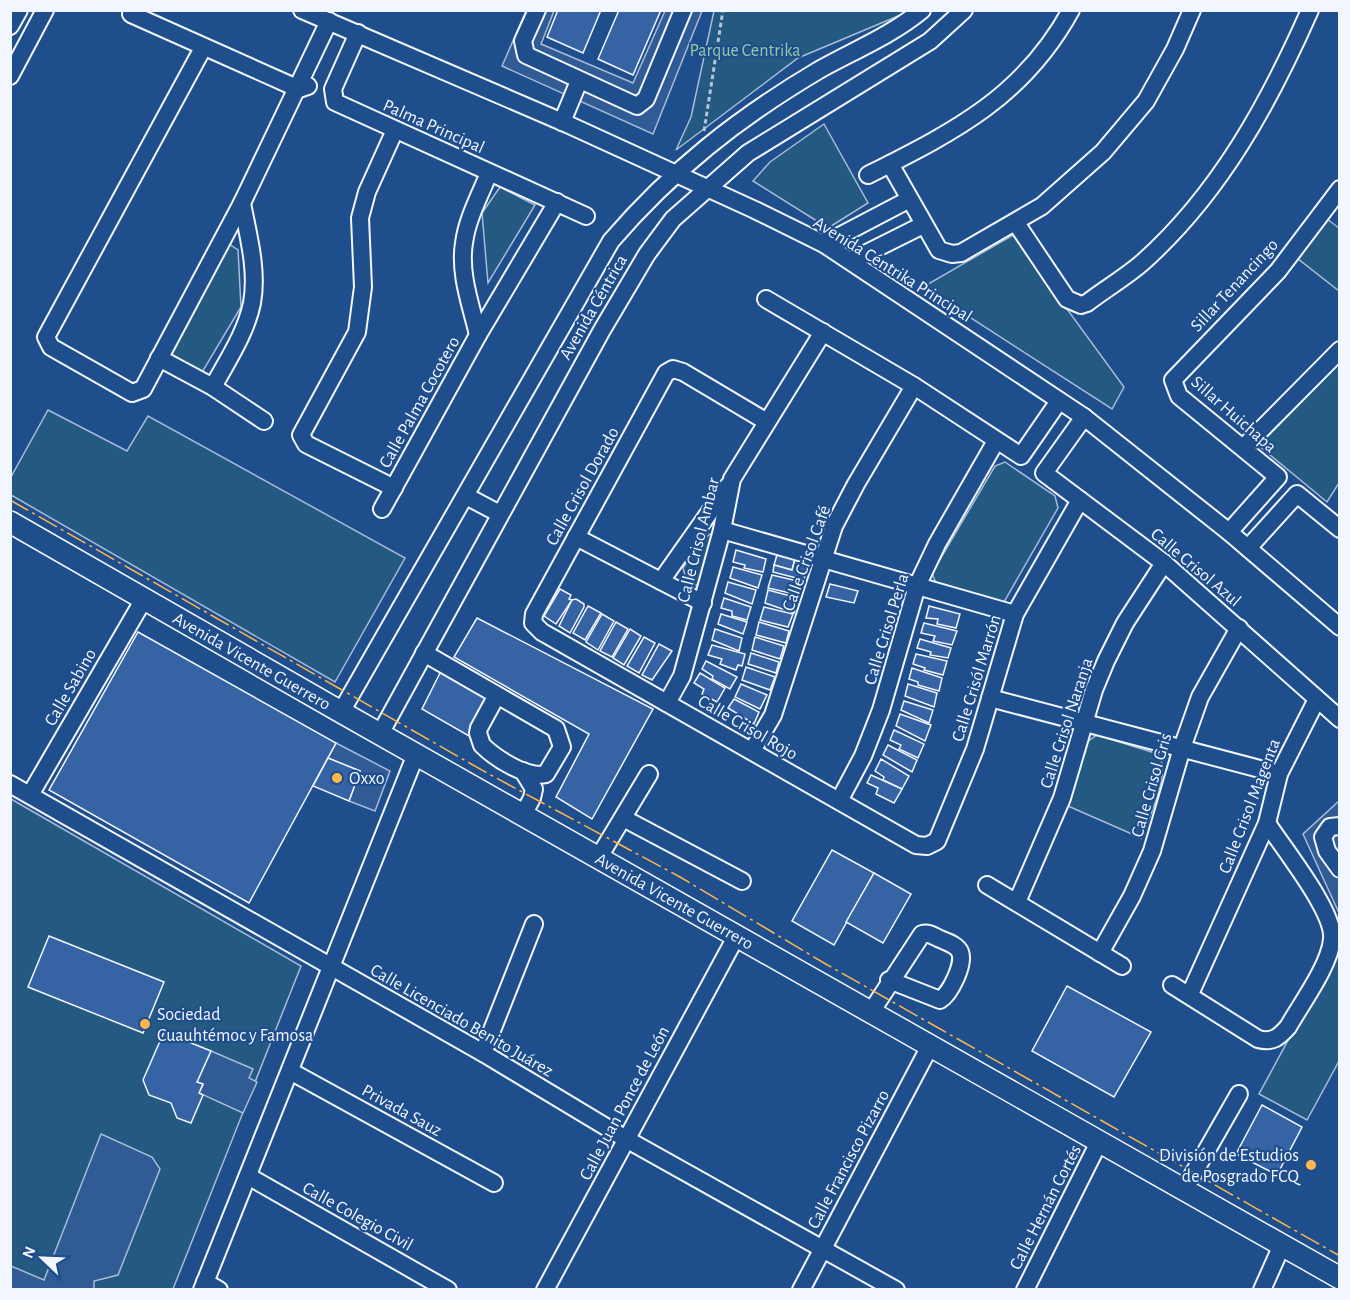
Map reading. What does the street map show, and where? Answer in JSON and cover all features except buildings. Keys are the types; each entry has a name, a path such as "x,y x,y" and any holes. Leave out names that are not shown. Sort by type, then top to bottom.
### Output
{"main road":[{"name":"Avenida Vicente Guerrero","path":"10,522 1340,1278"}],"street":[{"path":"10,26 20,10"},
{"path":"10,76 45,10"},
{"name":"Avenida Céntrika Principal","path":"302,10 564,123 824,244 1084,417 1229,532 1340,627"},
{"path":"537,10 523,41 526,55 632,105 640,105 646,99 683,10"},
{"name":"Avenida Céntrica","path":"341,712 611,242 645,202 700,150 722,133 818,71 922,10"},
{"name":"Avenida Céntrica","path":"380,734 602,330 647,254 673,219 748,153 790,125 869,80 930,41 964,10"},
{"path":"868,176 947,135 999,99 1047,50 1071,10"},
{"path":"890,164 908,200 939,250 952,254 961,253 1042,206 1103,152 1146,101 1175,49 1192,10"},
{"path":"1016,223 1065,297 1076,303 1087,303 1143,262 1197,203 1240,148 1269,99 1310,10"},
{"path":"131,14 299,89"},
{"path":"203,48 46,337 51,347 132,393 143,389 242,202 333,22"},
{"name":"Palma Principal","path":"358,33 333,89 332,97 339,105 586,216"},
{"path":"564,123 581,82"},
{"path":"394,488 306,444 301,435 357,332 363,287 360,218 367,192 395,130"},
{"name":"Calle Palma Cocotero","path":"478,335 464,274 463,258 470,220 489,173"},
{"name":"Sillar Tenancingo","path":"1174,375 1278,271 1333,212 1340,189"},
{"path":"824,244 908,200"},
{"path":"213,387 243,330 252,305 254,266 242,202"},
{"name":"Calle Palma Cocotero","path":"382,509 478,335 557,202"},
{"path":"851,261 923,225"},
{"path":"766,299 914,386 1021,456 1059,401"},
{"name":"Calle Crisol Ambar","path":"667,703 682,676 722,530 732,479 823,332"},
{"path":"1244,447 1340,350"},
{"path":"159,358 213,387 264,421"},
{"name":"Calle Crisol Dorado","path":"542,632 533,623 532,618 666,373 673,369 683,372 767,422"},
{"name":"Sillar Huichapa","path":"1174,375 1174,389 1179,396 1278,477 1229,532"},
{"name":"Calle Crisol Café","path":"752,751 773,715 822,558 856,484 914,386"},
{"name":"Calle Crisol Azul","path":"1084,417 1044,472 1164,563 1340,718"},
{"name":"Calle Crisol Perla","path":"839,801 863,756 881,710 917,586 937,544 996,441"},
{"path":"661,581 732,479"},
{"path":"1248,548 1297,494 1338,523"},
{"path":"466,496 500,514"},
{"name":"Calle Crisól Marrón","path":"937,841 968,768 1015,614 1080,500"},
{"path":"722,530 1015,614"},
{"path":"576,537 703,603"},
{"name":"Calle Crisol Naranja","path":"1017,902 1062,798 1106,661 1125,622 1164,563"},
{"name":"Calle Sabino","path":"30,795 144,599"},
{"name":"Calle Crisol Gris","path":"1100,953 1132,896 1152,851 1182,748 1200,697 1239,628"},
{"name":"Calle Crisol Rojo","path":"542,632 916,845 927,846 937,841"},
{"path":"424,653 556,729 560,734 562,747 546,774 536,775 523,771 486,750 479,739 479,728 496,695"},
{"path":"990,698 1085,721 1279,774"},
{"name":"Calle Crisol Magenta","path":"1190,994 1267,823 1279,774 1317,699"},
{"path":"208,1287 248,1176 416,754"},
{"path":"523,771 534,789 523,815"},
{"path":"600,858 649,774"},
{"name":"Calle Licenciado Benito Juárez","path":"10,784 483,1053 626,1139 896,1290"},
{"path":"623,818 742,881"},
{"path":"1172,985 1190,994 1249,1034 1266,1041 1280,1037 1288,1027 1327,957 1332,929 1325,910 1267,823"},
{"path":"1340,826 1330,827 1323,837 1327,851 1340,869"},
{"path":"987,885 1122,966"},
{"path":"483,1053 534,924"},
{"path":"871,1012 889,980 922,934 930,934 956,947 960,953 961,961 954,981 948,994 940,1000 889,980"},
{"name":"Calle Juan Ponce de León","path":"545,1290 737,935"},
{"name":"Calle Francisco Pizarro","path":"801,1290 930,1046"},
{"name":"Privada Sauz","path":"290,1071 494,1184"},
{"path":"1184,1190 1239,1094"},
{"name":"Calle Hernán Cortés","path":"1025,1290 1099,1142"},
{"name":"Calle Colegio Civil","path":"248,1176 448,1290"},
{"path":"1262,1290 1282,1245"}],"path":[{"path":"700,150 723,10"}],"green space":[{"name":"Parque Centrika","path":"714,11 910,11 798,58 676,150 691,117"},
{"path":"824,124 868,203 828,228 753,181 770,162"},
{"path":"500,187 535,205 488,283 482,213"},
{"path":"1327,219 1339,228 1339,291 1297,258"},
{"path":"1013,235 1124,387 1112,409 923,287"},
{"path":"229,244 238,250 241,307 201,374 169,354"},
{"path":"1339,356 1339,483 1327,502 1258,445"},
{"path":"48,410 127,451 148,416 405,558 335,682 11,495 11,477"},
{"path":"1005,462 1055,496 1058,508 1004,602 997,603 937,586 932,573 995,466"},
{"path":"710,534 713,535 702,582 694,586 687,582 683,568 698,544"},
{"path":"1097,735 1158,754 1162,762 1158,795 1141,838 1068,806 1087,742"},
{"name":"Sociedad Cuauhtémoc y Famosa","path":"11,799 301,966 173,1289 11,1290"},
{"path":"1339,946 1339,1061 1307,1120 1259,1094"}],"shaded area":[{"path":"526,11 554,11 541,44 633,83 665,11 702,11 653,134 502,66"},
{"path":"336,743 390,771 375,811 349,801 360,771 328,758"},
{"path":"1339,801 1339,913 1303,834"},
{"path":"211,1051 253,1069 249,1078 257,1082 243,1113 199,1093 203,1085 197,1082"},
{"path":"101,1134 152,1157 160,1169 118,1275 94,1281 94,1289 11,1289 11,1266 44,1280"}],"power":[{"path":"10,500 487,773 680,877 824,963 1340,1256"}],"place":[{"name":"Oxxo","path":"337,778"},
{"name":"Sociedad Cuauhtémoc y Famosa","path":"145,1024"},
{"name":"División de Estudios de Posgrado FCQ","path":"1311,1165"}]}
